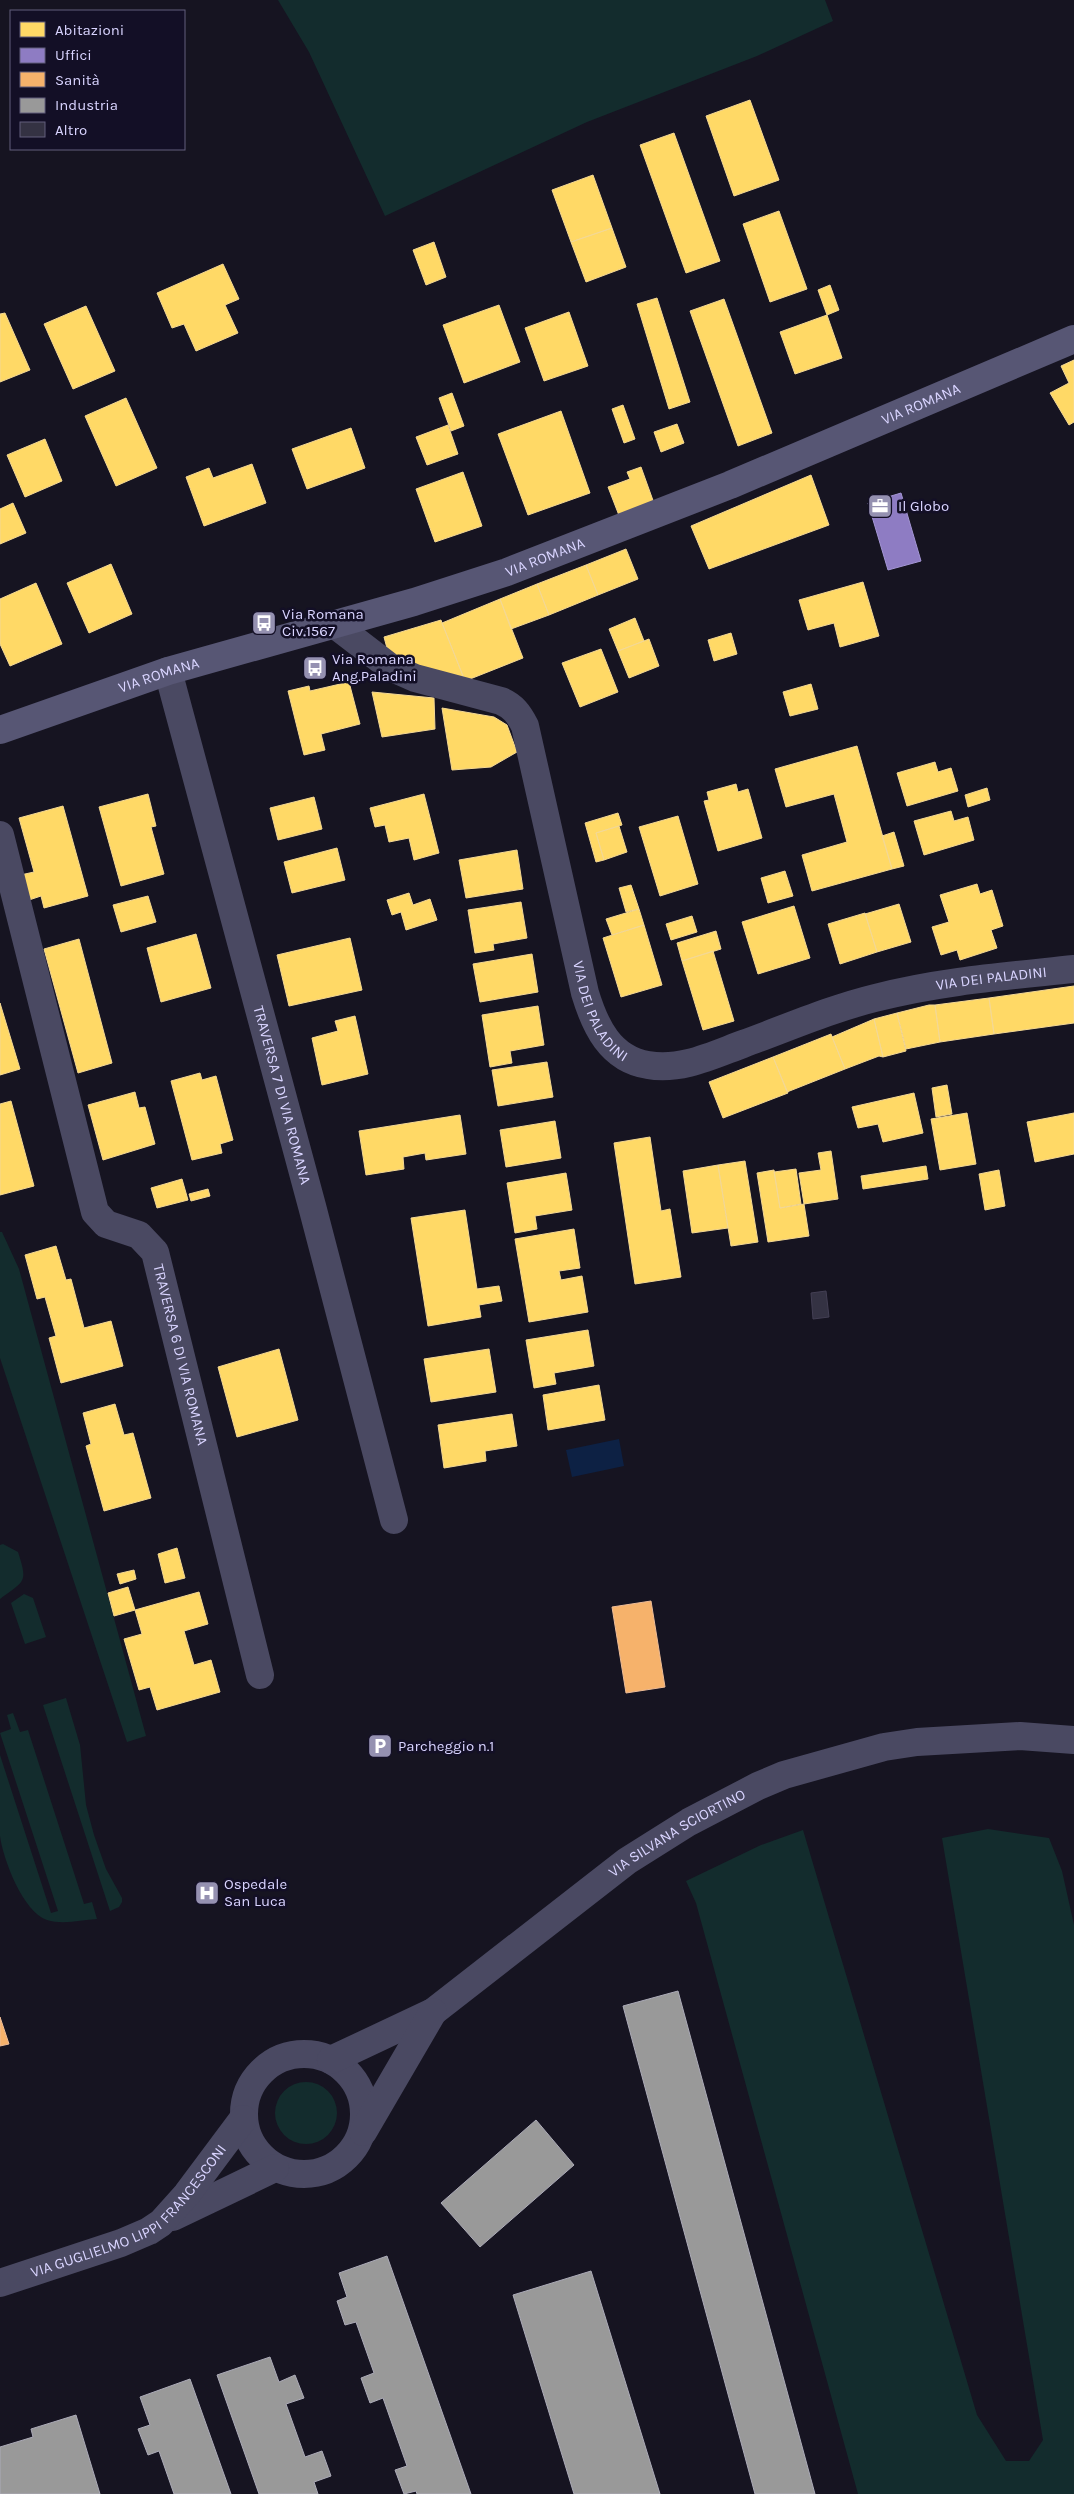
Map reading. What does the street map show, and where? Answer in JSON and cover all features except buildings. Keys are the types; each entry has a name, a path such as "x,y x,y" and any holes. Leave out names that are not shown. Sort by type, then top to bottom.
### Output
{"main road":[{"name":"VIA ROMANA","path":"0,730 168,671 507,572 636,524 1074,339"}],"street":[{"name":"VIA DEI PALADINI","path":"334,624 390,667 415,678 509,704 519,715 525,726 578,964 593,1017 606,1040 629,1059 650,1066 675,1066 689,1063 875,998 956,983 1074,969"},
{"name":"TRAVERSA 7 DI VIA ROMANA","path":"168,671 310,1196 394,1520"},
{"name":"TRAVERSA 6 DI VIA ROMANA","path":"0,835 96,1212 106,1224 139,1235 155,1252 260,1675"},
{"name":"VIA SILVANA SCIORTINO","path":"331,2060 433,2012 627,1861 714,1808 784,1775 844,1756 917,1742 1020,1736 1074,1740"},
{"path":"360,2137 433,2012"},
{"name":"VIA GUGLIELMO LIPPI FRANCESCONI","path":"0,2283 121,2242 149,2231 161,2223 187,2194 243,2119 248,2090 253,2080 266,2067 283,2057 301,2053 331,2060 354,2080 361,2093 364,2118 360,2137 349,2154 324,2171 304,2174 275,2168 261,2157 250,2141 243,2119"},
{"path":"161,2223 275,2168"}],"green space":[{"path":"278,0 825,0 833,21 757,56 587,122 385,216 309,52"},
{"path":"0,1232 2,1232 19,1269 146,1736 127,1742 0,1358"},
{"path":"3,1544 18,1552 23,1575 19,1584 0,1599 0,1545"},
{"path":"24,1594 33,1598 46,1637 25,1644 11,1603"},
{"path":"66,1698 80,1745 86,1805 94,1835 106,1869 122,1898 119,1907 110,1911 43,1705"},
{"path":"13,1713 20,1732 28,1730 84,1904 92,1902 97,1919 66,1922 47,1920 30,1907 22,1896 10,1871 0,1836 0,1755 51,1913 58,1911 0,1733 11,1729 7,1715"},
{"path":"988,1829 1049,1838 1062,1871 1074,1925 1074,2494 858,2494 696,1903 686,1881 761,1845 803,1830 977,2415 1006,2461 1029,2461 1043,2440 942,1838"},
{"path":"306,2082 318,2085 328,2091 334,2101 337,2113 334,2125 328,2135 318,2141 306,2144 294,2141 284,2135 278,2125 275,2113 278,2101 284,2091 294,2085"}],"water":[{"path":"619,1439 624,1466 572,1477 566,1450"}],"place":[{"name":"Il Globo","path":"880,506"},
{"name":"Via Romana Civ.1567","path":"264,623"},
{"name":"Via Romana Ang.Paladini","path":"315,668"},
{"name":"Parcheggio n.1","path":"380,1746"},
{"name":"Ospedale San Luca","path":"207,1893"}]}
